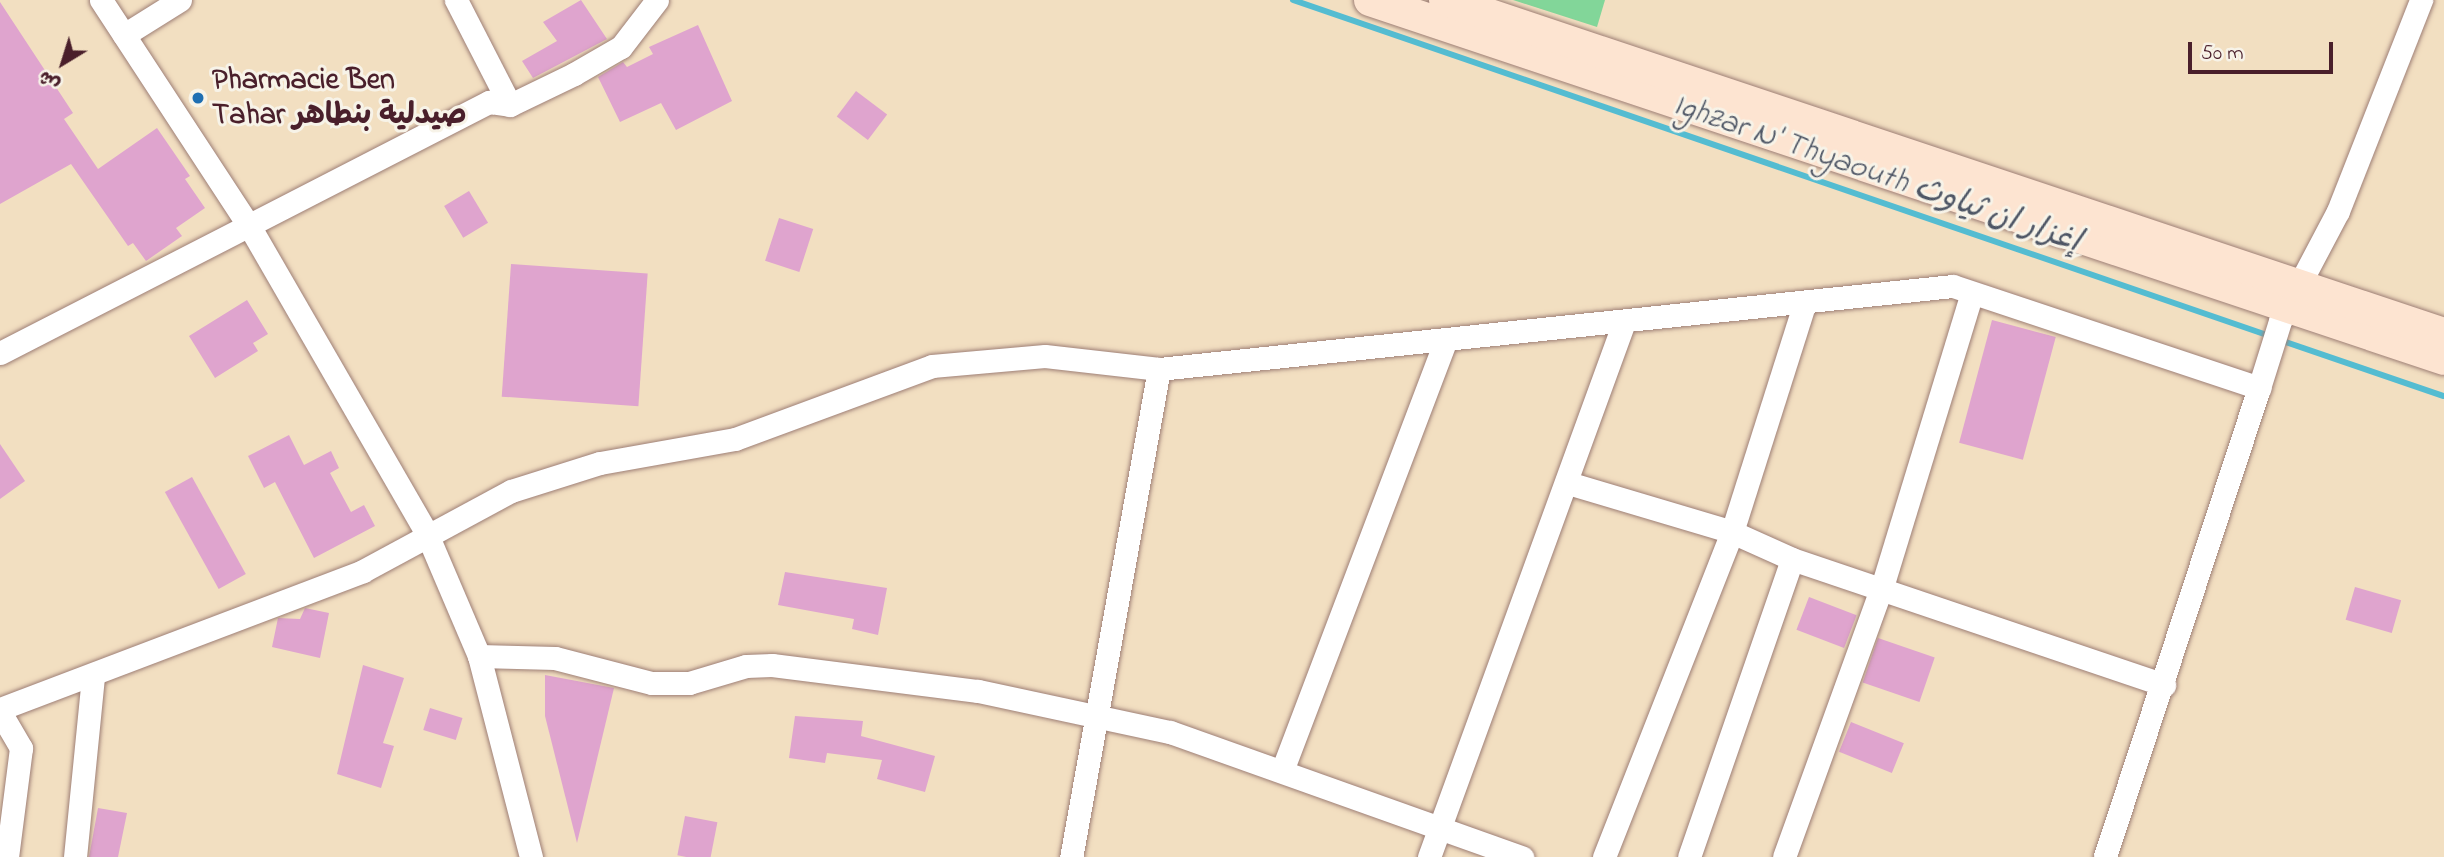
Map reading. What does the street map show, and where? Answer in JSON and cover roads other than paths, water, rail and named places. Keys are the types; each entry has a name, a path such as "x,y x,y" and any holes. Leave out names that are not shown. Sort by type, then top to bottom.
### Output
{"street":[{"path":"101,0 251,229 427,534 479,656 531,857"},
{"path":"124,35 180,0"},
{"path":"456,0 510,105"},
{"path":"0,353 251,229 488,102 510,105 621,47 657,0"},
{"path":"1370,0 2290,303 2444,334"},
{"path":"1445,0 2444,359"},
{"path":"2105,857 2164,685 2271,348 2290,303 2347,190 2421,0"},
{"path":"7,857 21,748 0,710 93,678 363,571 427,534 555,476 735,439 932,366 1045,356 1159,369 1444,344 1952,286 2259,388"},
{"path":"1784,857 1882,587 1972,293"},
{"path":"1604,857 1732,532 1804,305"},
{"path":"1429,857 1568,482 1624,322"},
{"path":"1282,771 1444,344"},
{"path":"1071,857 1159,369"},
{"path":"1568,482 1732,532 1792,559 1882,587 2164,685"},
{"path":"1689,857 1792,559"},
{"path":"479,656 555,658 652,683 689,683 746,666 772,666 978,691 1097,715 1282,771 1441,824 1522,857"},
{"path":"75,857 93,678"}],"waterway":[{"name":"Ighzar N' Thyaouth إغزار ان ثياوث","path":"1293,0 2270,336"},
{"name":"Ighzar N' Thyaouth إغزار ان ثياوث","path":"2280,340 2444,396"}],"place":[{"name":"Pharmacie Ben Tahar صيدلية بنطاهر","path":"198,98"}]}
